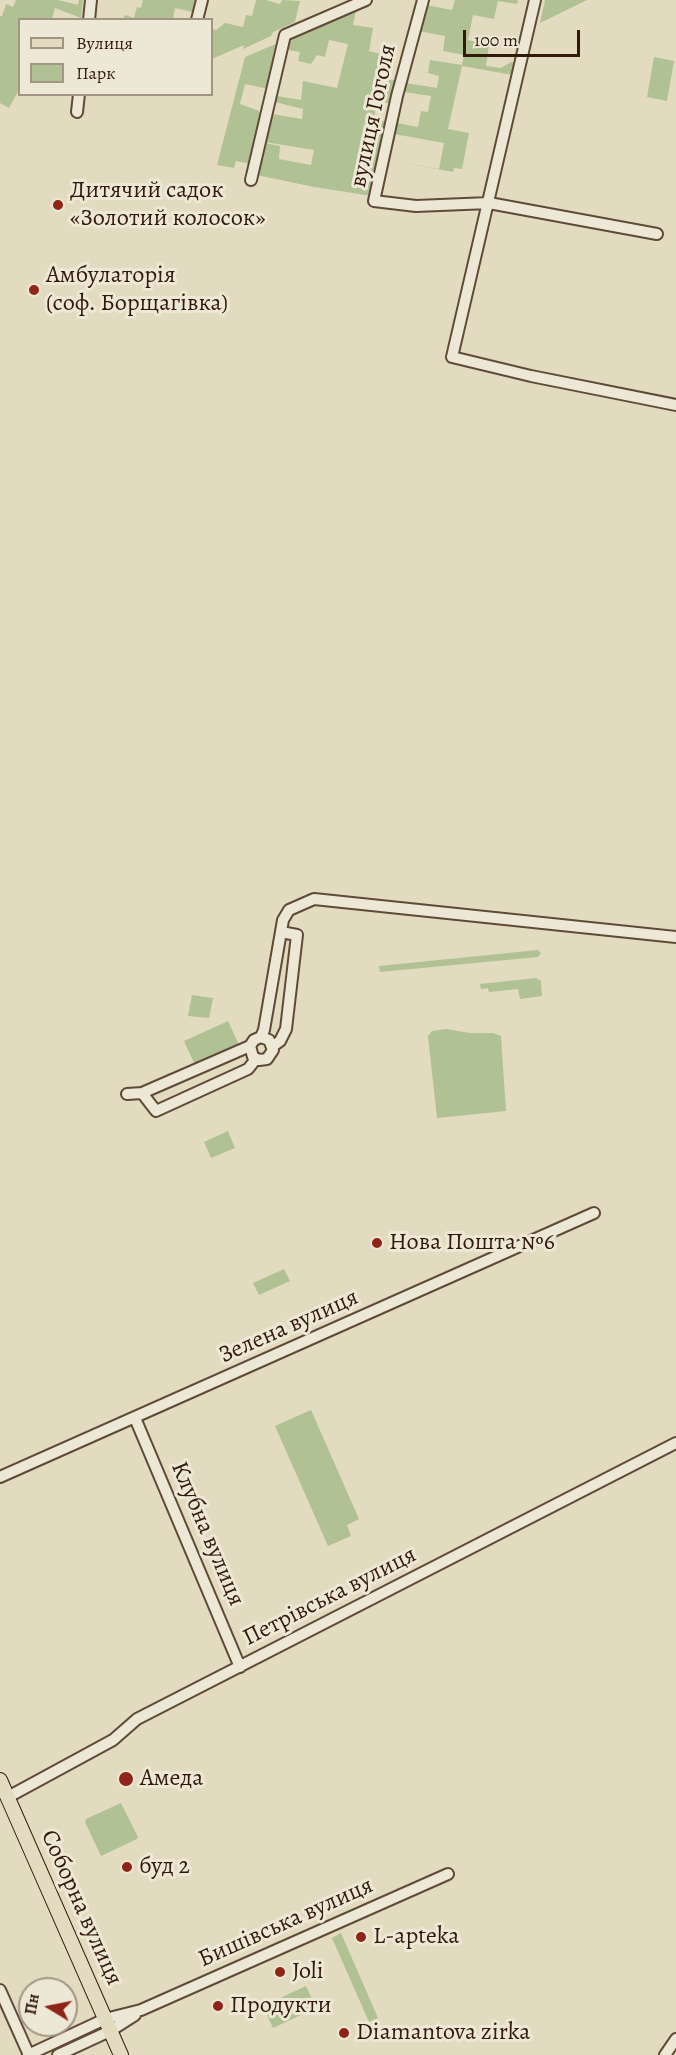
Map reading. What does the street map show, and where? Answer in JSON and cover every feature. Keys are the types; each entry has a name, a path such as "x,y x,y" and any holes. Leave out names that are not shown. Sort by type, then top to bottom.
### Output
{"main road":[{"name":"Соборна вулиця","path":"0,1780 4,1799 121,2055"}],"street":[{"path":"89,18 91,0"},
{"path":"198,18 202,0"},
{"path":"251,180 285,35 350,3 366,0"},
{"name":"вулиця Гоголя","path":"423,0 397,96 374,201 416,206 489,203"},
{"path":"535,0 452,357 531,376 676,405"},
{"path":"77,112 79,96"},
{"path":"489,203 657,234"},
{"path":"261,1037 283,920 289,910 314,899 676,937"},
{"path":"250,1046 251,1053 256,1059 263,1060 270,1057 273,1046 284,1036 286,1029 297,935 281,932"},
{"path":"127,1094 142,1093 250,1046 254,1040 261,1037 269,1040 273,1046"},
{"path":"142,1093 156,1111 248,1070 256,1059"},
{"name":"Зелена вулиця","path":"0,1477 594,1213"},
{"name":"Клубна вулиця","path":"135,1418 240,1666"},
{"name":"Петрівська вулиця","path":"4,1799 113,1740 137,1719 676,1443"},
{"name":"Бишівська вулиця","path":"108,2025 448,1874"},
{"path":"0,1990 29,2055 108,2025"},
{"path":"58,2055 108,2025"},
{"path":"665,2055 676,2039"}],"green space":[{"path":"16,0 58,0 78,5 79,0 83,0 81,18 55,8 52,18 18,18 18,92 9,108 0,103 0,16 6,4 13,7"},
{"path":"143,0 196,0 193,12 175,8 173,18 134,18 137,7 141,8"},
{"path":"256,0 280,4 282,0 300,1 295,22 243,49 244,45 213,59 213,29 216,30 225,23 243,27 246,15 252,16"},
{"path":"455,0 518,0 517,4 498,1 494,19 473,15 468,40 489,45 486,66 501,68 511,62 516,63 513,75 462,66 448,129 469,133 462,169 454,168 453,172 388,160 439,169 444,143 394,134 397,123 418,127 421,111 428,112 431,96 404,92 406,83 437,88 439,76 428,73 430,60 462,65 464,55 443,51 445,36 419,31 426,5 452,10"},
{"path":"545,0 587,0 540,23"},
{"path":"356,10 353,25 373,28 369,51 381,54 377,77 399,81 394,104 377,101 374,119 389,122 372,196 257,175 265,143 280,146 279,159 311,165 314,150 265,142 272,114 302,119 303,109 275,102 277,96 301,100 303,81 337,88 348,44 329,40 325,57 317,55 311,64 298,61 300,52 288,50 291,39"},
{"path":"278,43 269,89 245,84 240,104 259,111 261,119 251,164 236,161 234,168 217,165 245,57"},
{"path":"654,57 674,61 667,101 647,97"},
{"path":"538,950 541,953 538,957 380,972 379,966"},
{"path":"536,978 541,981 542,996 520,999 518,989 489,992 488,988 481,989 480,984"},
{"path":"192,995 213,998 209,1018 188,1016"},
{"path":"228,1021 239,1045 195,1065 184,1041"},
{"path":"446,1029 470,1033 493,1033 501,1036 506,1111 437,1118 428,1036 432,1031"},
{"path":"228,1131 235,1148 211,1158 204,1142"},
{"path":"284,1269 290,1281 259,1295 253,1283"},
{"path":"311,1410 359,1519 347,1525 351,1536 328,1546 275,1426"},
{"path":"121,1803 138,1837 101,1856 85,1822 86,1819"},
{"path":"341,1933 378,2018 369,2022 332,1938"},
{"path":"306,1986 316,2008 273,2028 263,2006"}],"place":[{"name":"Дитячий садок «Золотий колосок»","path":"58,205"},
{"name":"Амбулаторія (соф. Борщагівка)","path":"34,290"},
{"name":"Нова Пошта №6","path":"377,1243"},
{"name":"Амеда","path":"126,1779"},
{"name":"буд 2","path":"127,1867"},
{"name":"L-apteka","path":"361,1937"},
{"name":"Joli","path":"280,1972"},
{"name":"Продукти","path":"218,2006"},
{"name":"Diamantova zirka","path":"344,2033"}]}
